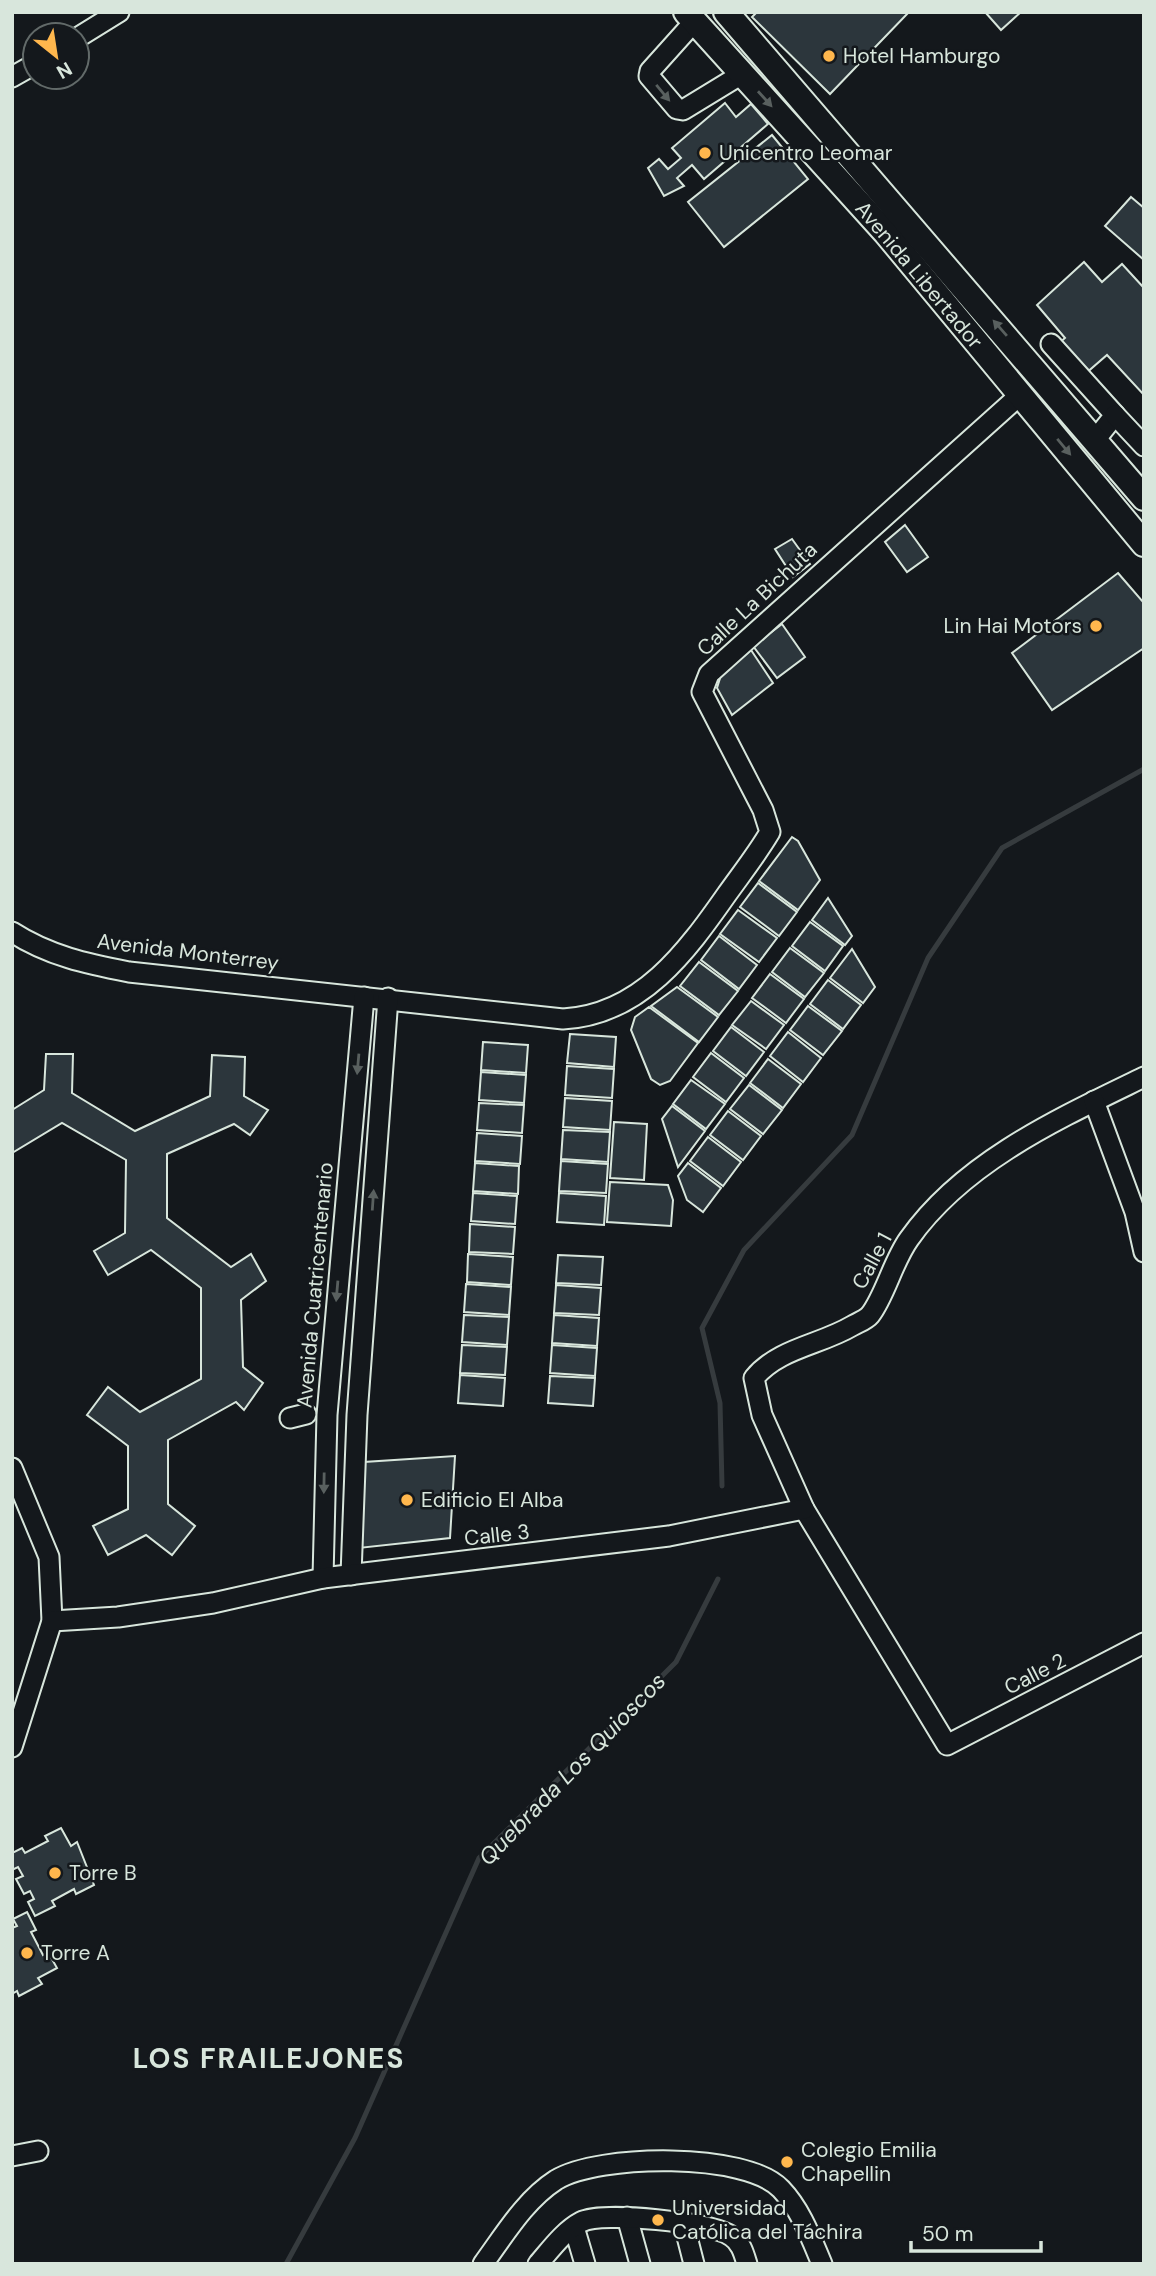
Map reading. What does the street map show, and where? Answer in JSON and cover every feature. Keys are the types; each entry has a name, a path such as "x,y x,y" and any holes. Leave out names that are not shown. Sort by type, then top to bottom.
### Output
{"main road":[{"name":"Avenida Libertador","path":"726,12 1144,498"},
{"name":"Avenida Libertador","path":"690,17 886,233 1144,544"}],"street":[{"path":"91,29 119,12"},
{"path":"690,17 649,76 677,109 683,110 743,74"},
{"path":"1051,344 1144,446"},
{"name":"Calle La Bichuta","path":"364,996 579,1018 637,994 668,972 694,942 770,832 763,810 702,692 709,674 1020,395"},
{"path":"1095,440 1115,415"},
{"name":"Avenida Monterrey","path":"12,932 36,947 60,956 130,972 364,996"},
{"name":"Avenida Cuatricentenario","path":"323,1578 326,1427 364,996"},
{"path":"351,1574 357,1415 388,998"},
{"name":"Calle 1","path":"804,1509 762,1415 754,1378 763,1367 791,1350 829,1339 869,1316 909,1238 947,1196 988,1162 1094,1101 1144,1077"},
{"path":"1094,1101 1135,1212 1144,1252"},
{"path":"12,1468 49,1557 52,1621 12,1747"},
{"name":"Calle 3","path":"52,1621 118,1617 213,1602 351,1574 656,1538 804,1509"},
{"name":"Calle 2","path":"804,1509 947,1745 1144,1643"},
{"path":"12,2156 38,2151"},
{"path":"483,2264 524,2208 559,2179 599,2164 640,2160 691,2161 751,2173 769,2180 780,2188 794,2207 822,2264"},
{"path":"538,2264 574,2227 583,2221 605,2216 684,2225 731,2235 742,2248 747,2264"},
{"path":"627,2217 640,2264"},
{"path":"684,2225 694,2264"},
{"path":"574,2227 585,2264"}],"building":[{"name":"Hotel Hamburgo","path":"757,12 909,12 830,94 752,17"},
{"path":"985,12 1021,12 1001,30"},
{"name":"Unicentro Leomar","path":"725,103 736,117 751,104 768,124 704,179 692,165 677,178 684,186 664,196 648,168 659,159 668,169 681,158 672,148"},
{"path":"772,135 808,179 724,247 688,202"},
{"path":"1131,197 1144,208 1144,260 1105,226"},
{"path":"1084,262 1102,282 1122,264 1144,288 1144,395 1107,355 1085,374 1058,344 1065,338 1037,305"},
{"path":"905,525 928,557 907,572 885,542"},
{"path":"792,539 810,564 793,577 775,549"},
{"name":"Lin Hai Motors","path":"1118,573 1144,603 1144,648 1052,710 1012,653"},
{"path":"782,624 805,657 777,678 753,646"},
{"path":"751,650 773,683 732,715 717,688 721,675"},
{"path":"792,837 798,841 820,880 798,910 759,881"},
{"path":"758,883 797,912 779,936 740,907"},
{"path":"828,898 852,936 845,945 812,920"},
{"path":"738,910 777,938 759,962 720,934"},
{"path":"810,922 843,946 825,971 792,946"},
{"path":"719,936 757,965 739,989 701,960"},
{"path":"790,948 824,973 805,997 772,972"},
{"path":"852,949 875,987 863,1003 830,978"},
{"path":"699,962 738,991 719,1015 680,986"},
{"path":"770,974 804,999 786,1023 752,998"},
{"path":"828,980 861,1005 843,1029 810,1004"},
{"path":"677,987 718,1017 699,1042 651,1006"},
{"path":"751,1001 784,1025 766,1049 732,1025"},
{"path":"808,1006 842,1031 823,1055 790,1030"},
{"path":"649,1007 698,1043 670,1081 660,1085 651,1079 631,1030 635,1017"},
{"path":"731,1027 764,1052 746,1076 713,1051"},
{"path":"788,1032 821,1058 803,1082 770,1056"},
{"path":"570,1034 616,1037 614,1067 567,1063"},
{"path":"483,1042 528,1045 526,1073 481,1070"},
{"path":"711,1053 744,1078 726,1102 693,1077"},
{"path":"46,1054 73,1054 72,1093 135,1131 210,1096 212,1055 245,1057 244,1096 268,1110 250,1135 234,1124 167,1154 167,1218 231,1267 251,1254 266,1281 241,1300 243,1367 263,1383 244,1410 236,1402 168,1440 168,1504 195,1526 172,1555 146,1535 108,1555 93,1526 128,1509 128,1446 87,1415 108,1387 140,1412 201,1379 201,1288 151,1250 108,1275 94,1251 125,1233 126,1160 62,1123 12,1153 12,1110 44,1090"},
{"path":"768,1059 801,1084 783,1108 750,1083"},
{"path":"567,1066 614,1069 612,1098 565,1095"},
{"path":"481,1072 526,1075 524,1103 479,1100"},
{"path":"691,1080 725,1104 706,1129 673,1104"},
{"path":"749,1085 782,1110 763,1134 730,1109"},
{"path":"565,1098 612,1101 610,1130 563,1127"},
{"path":"479,1103 524,1105 522,1133 477,1130"},
{"path":"672,1106 705,1131 678,1167 662,1119"},
{"path":"728,1111 761,1136 743,1160 710,1135"},
{"path":"614,1122 647,1124 644,1180 610,1178"},
{"path":"563,1130 610,1132 608,1162 561,1159"},
{"path":"477,1133 522,1136 520,1164 475,1161"},
{"path":"708,1137 741,1162 723,1186 690,1161"},
{"path":"561,1161 608,1164 606,1193 559,1191"},
{"path":"475,1163 519,1166 518,1194 473,1191"},
{"path":"688,1163 721,1188 703,1212 687,1200 678,1176"},
{"path":"610,1182 668,1185 673,1200 671,1226 607,1222"},
{"path":"473,1193 517,1196 515,1224 471,1221"},
{"path":"559,1193 606,1196 604,1225 557,1222"},
{"path":"470,1224 515,1227 513,1254 469,1252"},
{"path":"468,1254 513,1257 511,1285 467,1282"},
{"path":"558,1255 603,1257 601,1285 556,1283"},
{"path":"466,1284 511,1287 509,1315 464,1312"},
{"path":"556,1285 601,1288 599,1315 554,1313"},
{"path":"464,1315 509,1317 507,1345 462,1342"},
{"path":"554,1315 599,1318 597,1346 552,1343"},
{"path":"462,1345 507,1347 505,1375 460,1373"},
{"path":"552,1345 597,1348 595,1376 550,1373"},
{"path":"460,1375 505,1378 503,1406 458,1403"},
{"path":"550,1376 595,1378 593,1406 548,1403"},
{"name":"Edificio El Alba","path":"455,1456 450,1538 359,1548 364,1462"},
{"name":"Torre B","path":"61,1828 71,1846 77,1842 94,1885 76,1894 74,1889 52,1901 55,1906 35,1916 28,1902 34,1899 30,1891 24,1894 16,1879 23,1876 18,1867 12,1870 12,1853 22,1848 25,1853 48,1841 45,1836"},
{"name":"Torre A","path":"27,1912 36,1930 31,1932 43,1955 48,1952 57,1968 38,1978 42,1984 19,1996 17,1991 12,1994 12,1928 17,1926 13,1919"}],"waterway":[{"name":"Quebrada Los Quioscos","path":"722,1486 720,1403 702,1328 744,1250 852,1135 928,958 1002,848 1144,769"},
{"name":"Quebrada Los Quioscos","path":"286,2264 355,2138 479,1858 676,1662 718,1579"}],"place":[{"name":"Hotel Hamburgo","path":"829,56"},
{"name":"Unicentro Leomar","path":"705,153"},
{"name":"Lin Hai Motors","path":"1096,626"},
{"name":"Edificio El Alba","path":"407,1500"},
{"name":"Torre B","path":"55,1873"},
{"name":"Torre A","path":"27,1953"},
{"name":"Colegio Emilia Chapellin","path":"787,2162"},
{"name":"Universidad Católica del Táchira","path":"658,2220"}],"district":[{"name":"LOS FRAILEJONES","path":"269,2058"}]}
